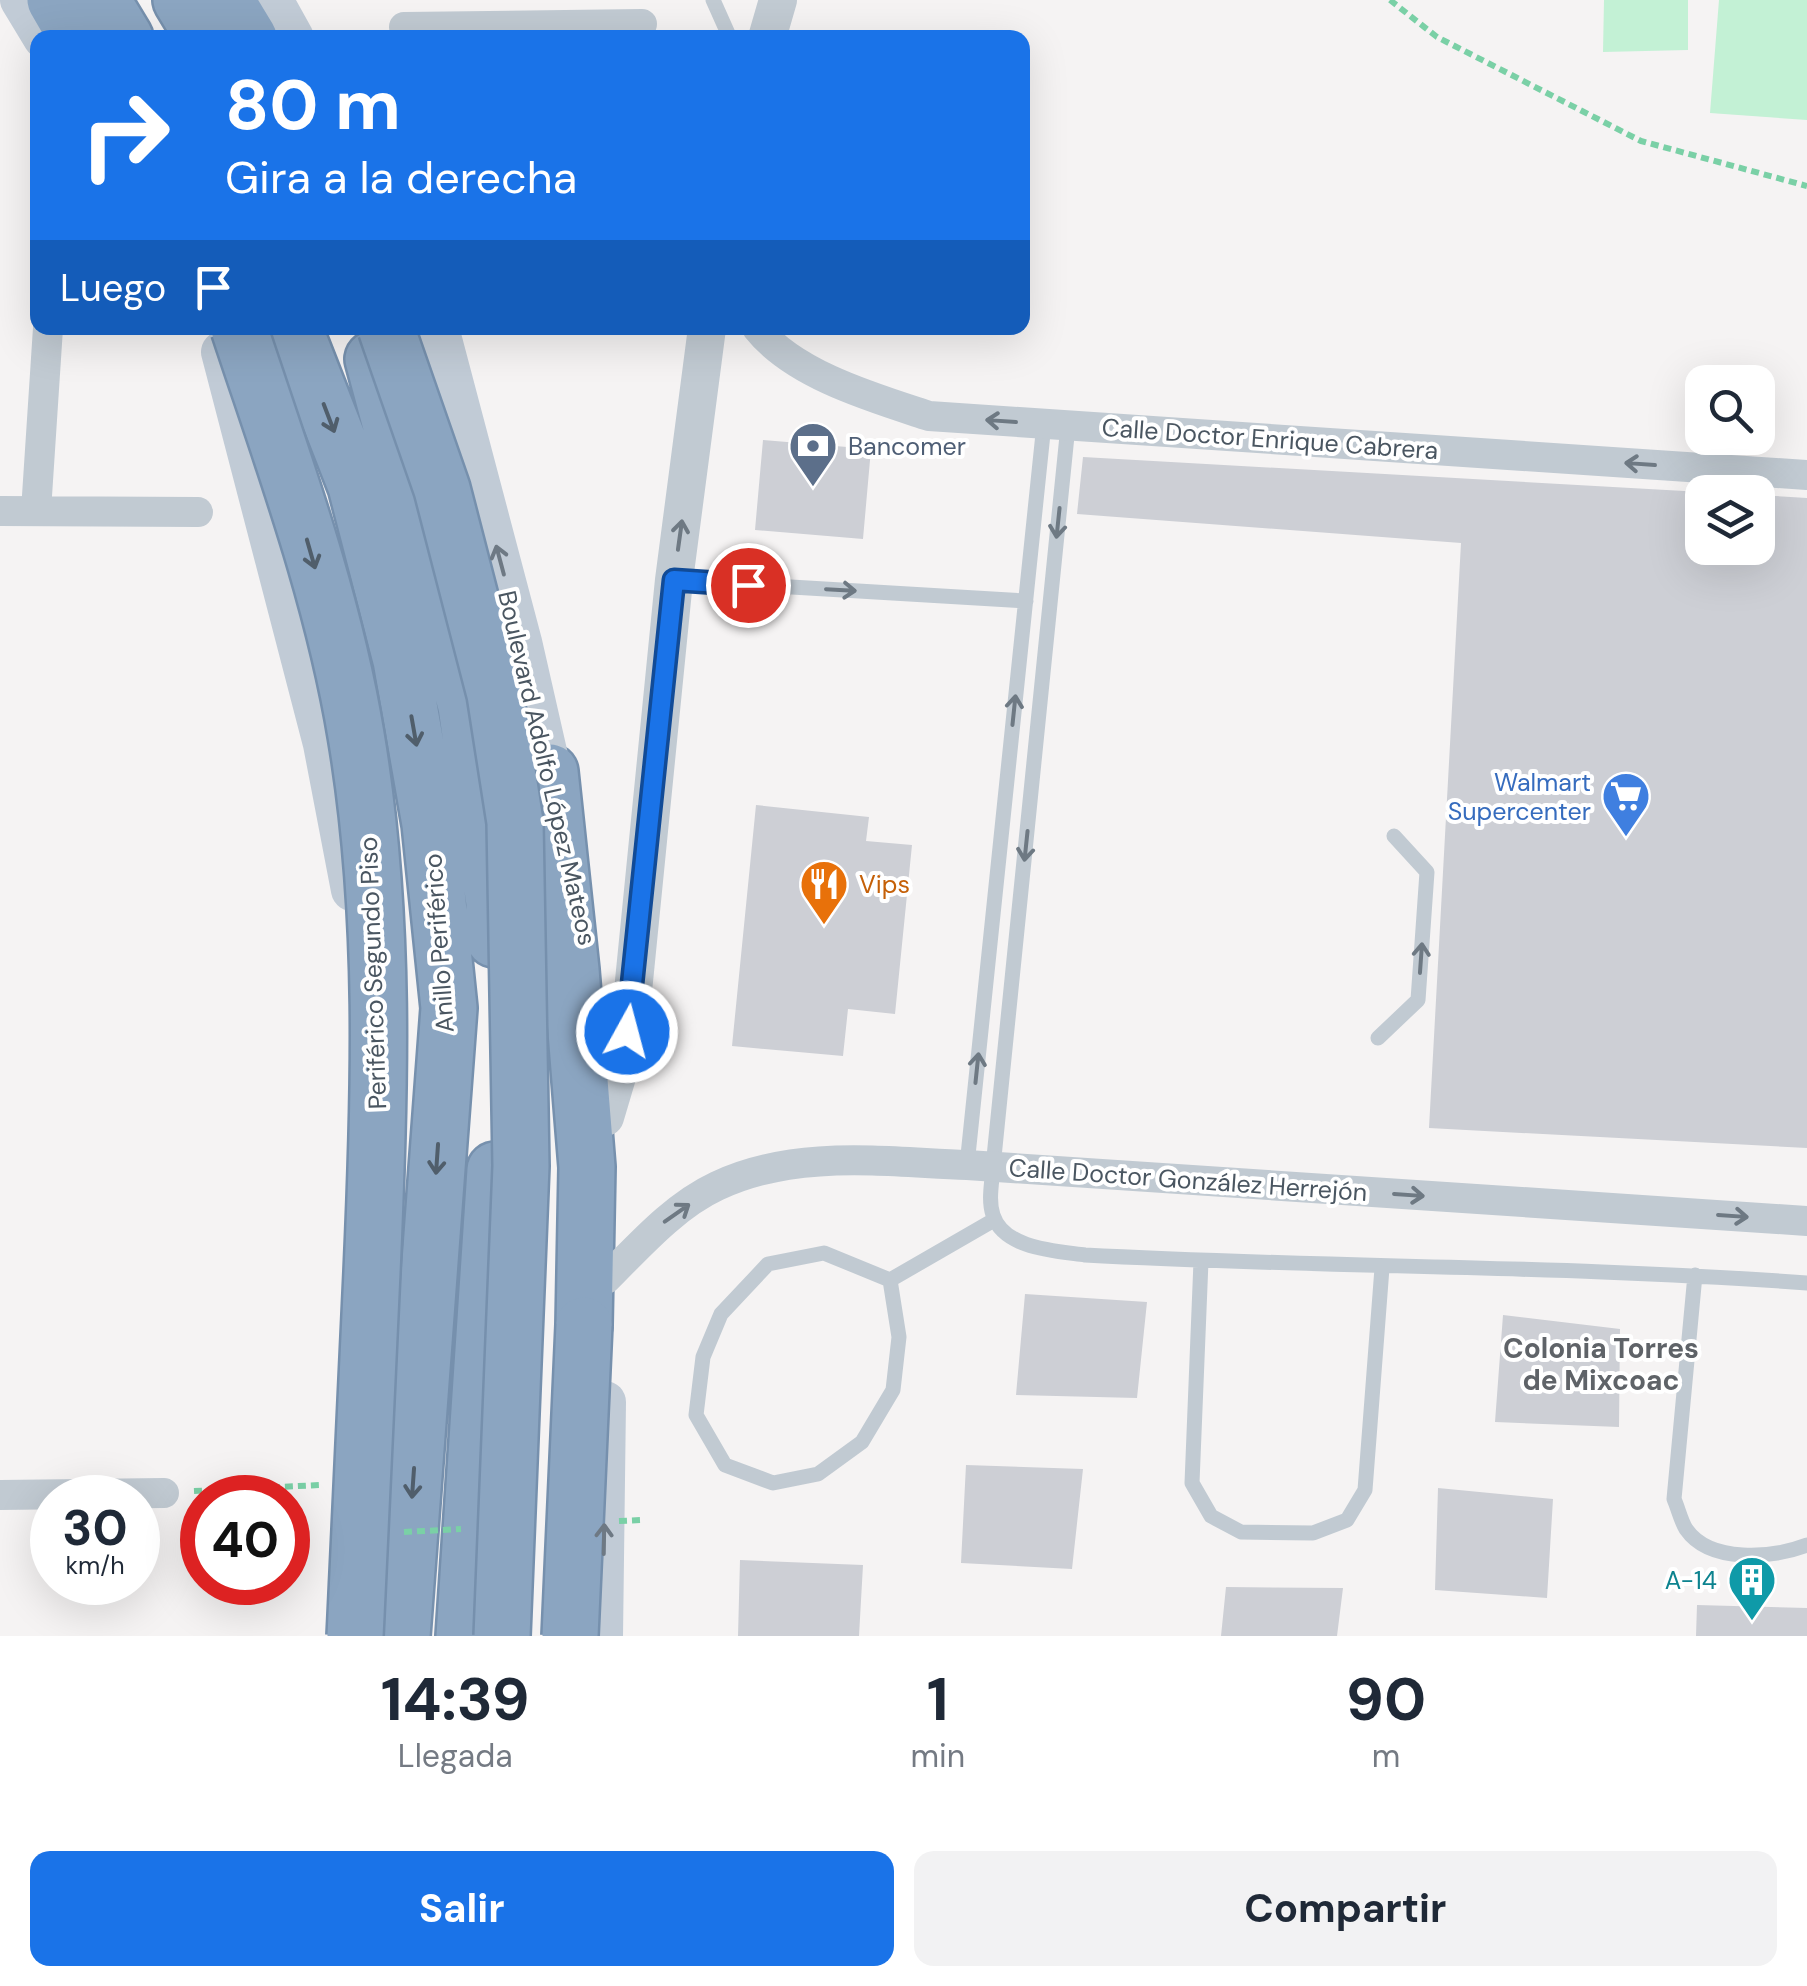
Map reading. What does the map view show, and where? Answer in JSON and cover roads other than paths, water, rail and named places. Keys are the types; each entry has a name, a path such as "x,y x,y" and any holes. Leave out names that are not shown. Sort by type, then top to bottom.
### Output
{"highway":[{"path":"55,0 73,30"},
{"path":"102,0 120,30"},
{"path":"181,0 199,30"},
{"path":"226,0 244,30"},
{"name":"Periférico Segundo Piso","path":"242,335 297,504 332,629 356,734 369,834 381,1058 355,1636"},
{"name":"Anillo Periférico","path":"297,335 356,486 401,660 430,824 449,1008 402,1636"},
{"name":"Anillo Periférico","path":"364,335 466,706 494,903 496,1166 464,1636"},
{"path":"388,335 442,489 490,675 515,822 521,1166 502,1636"},
{"path":"550,772 571,970 595,1302 570,1636"},
{"path":"356,1150 445,1055"},
{"path":"336,1568 376,1636"}],"main road":[{"path":"21,0 39,30"},
{"path":"272,0 289,30"},
{"path":"218,335 324,744 356,912 363,1036 333,1636"},
{"name":"Boulevard Adolfo López Mateos","path":"440,335 521,642 582,910 595,991 605,1116 595,1302 602,1636"}],"street":[{"path":"769,30 778,0"},
{"path":"404,22 642,24"},
{"path":"36,511 48,335"},
{"path":"605,1116 624,1053 631,1012 674,580 706,335"},
{"name":"Calle Doctor Enrique Cabrera","path":"763,335 833,384 929,416 1807,475"},
{"path":"0,511 198,512"},
{"name":"Calle Doctor González Herrejón","path":"595,1302 659,1226 716,1186 774,1167 836,1160 980,1166 1807,1221"},
{"path":"0,1495 164,1493"}],"lane":[{"path":"713,0 726,30"},
{"path":"1056,425 1026,601 980,1166 994,1220 1007,1234 1038,1248 1086,1255 1382,1268 1695,1275 1807,1283"},
{"path":"980,1166 1056,425"},
{"path":"674,580 1026,601"},
{"path":"1378,1038 1418,1000 1427,872 1394,836"},
{"path":"890,1280 994,1220"},
{"path":"824,1253 890,1280 899,1337 893,1390 862,1442 818,1474 774,1483 726,1466 696,1415 703,1357 721,1314 768,1264 824,1253"},
{"path":"1201,1261 1192,1482 1211,1516 1242,1532 1274,1534 1313,1533 1347,1520 1365,1490 1382,1268"},
{"path":"1695,1275 1674,1499 1686,1530 1716,1551 1787,1553 1807,1545"}],"place":[{"name":"Bancomer","path":"813,488"},
{"name":"Walmart Supercenter","path":"1626,838"},
{"name":"Vips","path":"824,926"},
{"name":"A-14","path":"1752,1622"}],"district":[{"name":"Colonia Torres de Mixcoac","path":"1601,1364"}]}
